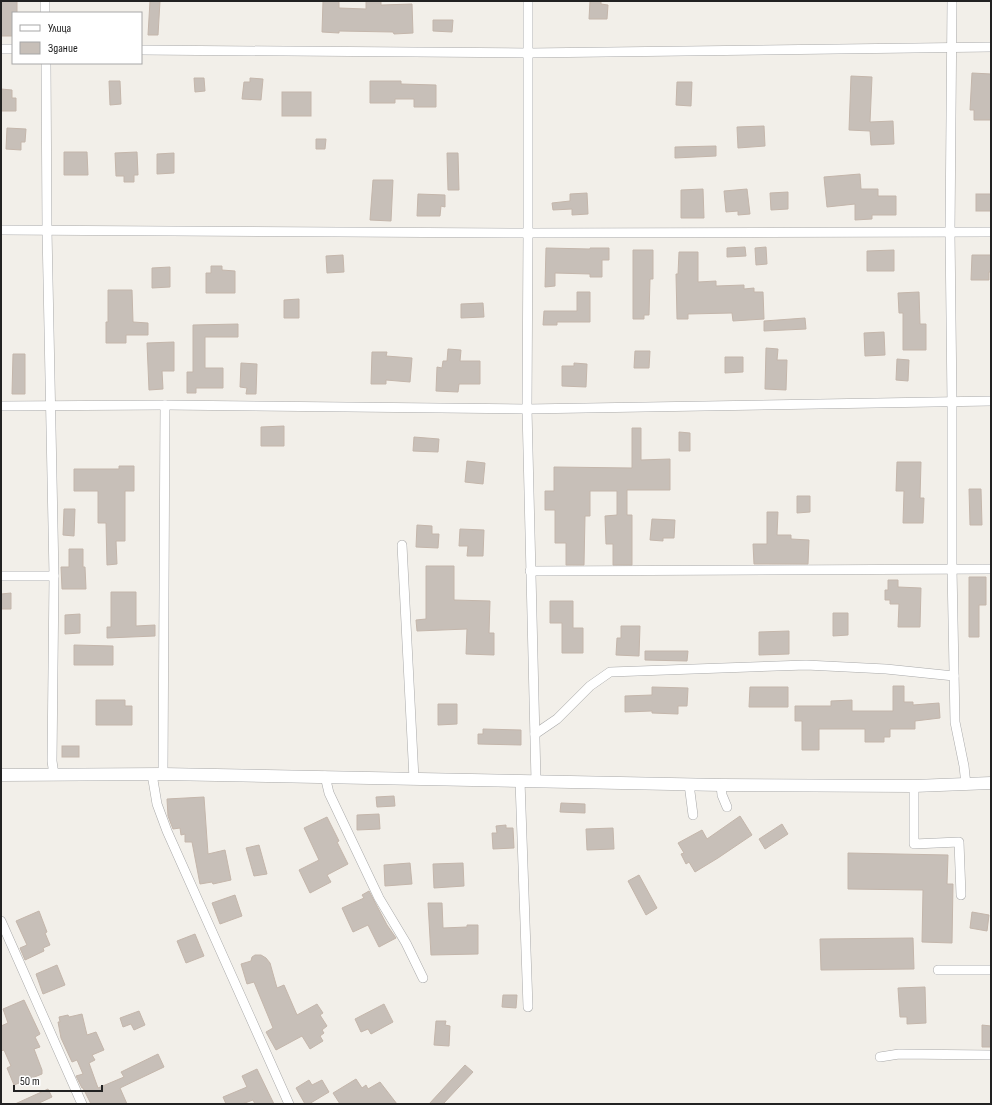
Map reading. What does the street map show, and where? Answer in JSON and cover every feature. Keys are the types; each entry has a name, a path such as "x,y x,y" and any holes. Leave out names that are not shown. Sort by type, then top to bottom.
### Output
{"street":[{"path":"45,1 45,12"},
{"path":"528,1 527,410 536,781"},
{"path":"952,1 950,232 952,569 955,722 964,766 966,785"},
{"path":"142,50 529,53 991,47"},
{"path":"1,49 12,49"},
{"path":"46,64 47,230 54,576 52,761 54,775"},
{"path":"1,230 528,233 991,232"},
{"path":"1,406 51,407 165,405 527,410 952,403 991,401"},
{"path":"165,405 157,804 167,831 289,1104"},
{"path":"402,545 414,779"},
{"path":"530,571 991,569"},
{"path":"1,576 54,576"},
{"path":"535,734 557,718 590,686 610,672 806,665 886,669 954,676"},
{"path":"1,775 157,774 325,776 721,785 914,786 991,783"},
{"path":"325,776 329,793 379,898 406,943 424,978"},
{"path":"520,781 528,1007"},
{"path":"689,784 693,815"},
{"path":"721,785 722,795 727,806"},
{"path":"914,786 914,844 959,842 961,895"},
{"path":"1,921 82,1104"},
{"path":"938,970 991,970"},
{"path":"880,1057 899,1054 991,1055"}],"building":[{"path":"1,1 17,1 17,12 12,12 12,36 1,36"},
{"path":"150,1 160,1 158,35 148,35"},
{"path":"323,1 339,1 339,8 366,9 366,1 381,1 381,5 412,4 413,33 394,34 393,32 322,32"},
{"path":"590,1 601,1 601,4 608,5 607,19 589,19"},
{"path":"433,20 453,20 452,32 433,31"},
{"path":"972,73 991,74 991,120 974,120 974,110 970,110"},
{"path":"851,76 872,77 870,122 893,121 894,144 871,145 870,131 849,130"},
{"path":"194,78 204,78 205,91 195,92"},
{"path":"250,78 263,79 261,100 242,99 244,82 250,82"},
{"path":"109,81 120,81 121,104 110,105"},
{"path":"370,81 401,81 401,84 436,85 436,107 414,107 414,99 395,99 395,103 370,103"},
{"path":"677,82 692,82 691,106 676,105"},
{"path":"1,89 12,90 12,98 16,98 16,111 1,111"},
{"path":"282,92 311,92 311,116 282,116"},
{"path":"764,126 765,146 738,148 737,127"},
{"path":"7,128 26,129 25,142 21,142 21,150 6,149"},
{"path":"316,139 326,139 325,149 316,149"},
{"path":"716,146 716,156 675,158 675,147"},
{"path":"64,152 87,152 88,175 64,175"},
{"path":"137,152 138,175 134,175 134,182 124,182 124,176 116,176 115,153"},
{"path":"174,153 174,173 157,174 157,154"},
{"path":"447,153 458,153 459,190 448,190"},
{"path":"860,174 861,189 878,189 878,196 896,196 896,215 872,215 872,219 855,220 855,204 827,207 824,177"},
{"path":"373,180 393,180 391,221 370,220"},
{"path":"703,189 704,218 681,218 681,190"},
{"path":"747,189 750,214 738,215 738,211 726,212 724,191"},
{"path":"788,192 788,209 771,210 770,193"},
{"path":"587,193 588,214 572,215 572,209 553,210 552,203 570,201 570,194"},
{"path":"418,194 445,195 445,207 441,206 440,216 417,216"},
{"path":"976,194 991,194 991,211 976,211"},
{"path":"745,247 746,256 727,257 727,248"},
{"path":"766,247 767,264 756,265 755,248"},
{"path":"546,248 609,248 609,260 602,260 602,277 590,277 590,274 555,273 555,286 545,287"},
{"path":"633,250 653,250 653,279 650,279 649,315 644,315 644,319 633,319"},
{"path":"894,250 894,271 867,271 867,251"},
{"path":"679,252 698,252 698,282 716,281 716,286 744,285 744,289 754,288 754,292 763,292 764,319 733,321 732,313 688,314 688,319 677,319 676,274 678,274"},
{"path":"343,255 344,272 327,273 326,256"},
{"path":"972,255 991,255 991,272 989,272 989,280 971,280"},
{"path":"211,266 222,266 222,270 235,271 235,293 206,293 206,273 211,273"},
{"path":"170,267 170,287 152,288 152,268"},
{"path":"108,290 132,290 133,322 148,323 148,335 126,335 126,343 106,343 106,322 108,322"},
{"path":"577,292 590,292 590,322 557,322 557,325 543,325 544,311 577,311"},
{"path":"919,292 920,324 926,324 926,350 903,350 903,313 899,313 898,293"},
{"path":"299,299 299,318 284,318 284,300"},
{"path":"483,303 484,317 461,318 461,304"},
{"path":"805,318 806,329 764,331 764,321"},
{"path":"238,324 238,337 205,337 205,368 223,368 223,388 196,388 196,393 187,393 187,372 193,372 193,325"},
{"path":"884,332 885,355 865,356 864,333"},
{"path":"174,342 174,371 162,371 163,389 149,390 147,343"},
{"path":"766,348 778,349 777,360 787,360 786,390 765,389"},
{"path":"448,349 461,350 460,361 480,361 480,384 459,384 458,392 436,391 437,367 442,368 443,361 447,361"},
{"path":"635,351 650,351 649,368 634,368"},
{"path":"372,352 387,352 386,356 412,358 410,382 386,380 386,384 371,384"},
{"path":"13,354 25,354 25,394 12,394"},
{"path":"725,357 743,357 743,372 725,373"},
{"path":"897,359 909,360 908,381 896,380"},
{"path":"241,363 257,364 256,394 246,394 247,388 240,387"},
{"path":"574,363 587,364 586,387 562,386 562,366 574,366"},
{"path":"284,426 284,446 261,446 261,427"},
{"path":"632,428 641,428 641,460 670,459 670,490 627,490 627,515 632,515 632,565 613,565 613,544 606,544 605,516 617,515 617,491 590,491 590,516 585,516 584,565 566,565 566,543 555,543 555,510 545,510 545,491 554,491 554,467 632,468"},
{"path":"679,432 690,433 690,451 679,451"},
{"path":"414,437 439,439 438,452 413,451"},
{"path":"467,461 485,463 483,484 465,482"},
{"path":"897,462 921,462 920,498 924,498 923,523 903,523 904,491 896,491"},
{"path":"119,466 134,466 134,491 125,491 125,541 116,541 117,564 107,565 106,523 98,523 98,491 74,491 74,469 119,469"},
{"path":"969,489 981,489 982,525 970,525"},
{"path":"797,496 810,496 810,512 797,513"},
{"path":"64,509 75,509 74,536 63,535"},
{"path":"767,512 778,512 777,535 791,535 791,539 809,540 808,564 754,564 753,544 767,544"},
{"path":"652,519 675,520 674,538 663,538 663,541 650,540"},
{"path":"417,525 432,526 432,534 439,534 438,548 416,547"},
{"path":"460,529 484,530 483,556 467,556 468,546 459,546"},
{"path":"69,549 83,549 83,567 85,567 86,589 62,589 61,567 69,567"},
{"path":"426,566 454,566 454,600 490,601 489,633 494,633 494,655 466,654 467,629 417,631 416,620 426,619"},
{"path":"969,577 986,577 986,605 979,605 979,637 969,637"},
{"path":"888,580 898,580 898,587 921,588 920,627 898,627 899,604 890,604 890,600 885,600 885,590 888,590"},
{"path":"111,592 136,592 136,626 155,625 155,636 107,638 107,627 111,627"},
{"path":"11,593 11,609 1,609 1,594"},
{"path":"550,601 573,601 573,628 583,628 583,653 562,653 562,623 550,623"},
{"path":"833,613 848,613 848,635 833,636"},
{"path":"80,614 80,633 65,634 65,615"},
{"path":"621,626 640,626 639,656 616,655 617,638 621,638"},
{"path":"789,631 789,654 759,655 759,632"},
{"path":"74,645 113,646 113,665 74,665"},
{"path":"645,651 688,651 687,661 645,660"},
{"path":"893,686 904,686 904,702 913,702 913,705 939,703 940,718 915,721 915,729 890,729 890,737 884,737 884,742 865,742 865,729 819,729 819,750 802,750 802,721 795,721 795,706 831,706 831,701 852,700 852,711 893,711"},
{"path":"652,687 688,688 687,706 678,706 678,714 652,713 652,711 625,712 625,696 652,695"},
{"path":"750,687 788,687 788,707 749,707"},
{"path":"96,700 125,700 125,706 132,706 132,725 96,725"},
{"path":"438,704 457,704 457,724 438,725"},
{"path":"483,729 521,730 521,745 478,744 478,734 483,734"},
{"path":"62,746 79,746 79,757 62,757"},
{"path":"394,796 395,806 377,807 376,797"},
{"path":"204,797 208,854 225,850 231,880 213,884 212,882 200,884 192,842 185,842 185,834 181,835 180,828 173,829 168,816 167,799"},
{"path":"561,803 585,804 585,813 560,812"},
{"path":"379,814 380,829 357,830 357,815"},
{"path":"740,816 752,835 695,872 689,862 686,864 681,854 684,853 678,843 702,830 707,839"},
{"path":"327,817 348,864 327,875 331,882 310,893 299,870 319,860 304,828"},
{"path":"782,824 788,834 765,849 759,839"},
{"path":"506,825 506,828 513,828 514,848 493,849 492,833 497,833 496,826"},
{"path":"613,828 614,849 587,850 586,829"},
{"path":"259,845 267,874 254,876 246,848"},
{"path":"848,853 948,855 947,884 953,884 952,943 922,942 923,890 848,889"},
{"path":"410,863 412,884 385,886 384,865"},
{"path":"463,863 464,886 434,888 433,864"},
{"path":"639,875 657,908 646,915 628,881"},
{"path":"369,891 387,925 396,938 379,947 368,925 353,932 342,908 364,898 362,895"},
{"path":"235,895 242,916 220,924 212,903"},
{"path":"428,903 442,903 443,928 478,925 478,954 431,955"},
{"path":"39,911 50,945 43,948 44,951 25,960 20,948 27,945 16,921"},
{"path":"972,912 989,915 987,931 970,928"},
{"path":"195,934 204,956 186,963 177,941"},
{"path":"913,938 914,969 821,970 820,939"},
{"path":"255,955 261,955 270,963 277,988 284,985 297,1015 317,1004 323,1013 320,1015 327,1026 322,1030 324,1033 320,1036 323,1041 310,1049 302,1036 276,1050 266,1032 273,1028 254,982 247,984 241,964 251,961 252,957"},
{"path":"57,965 65,985 43,994 36,974"},
{"path":"925,987 926,1023 907,1024 907,1017 900,1017 898,988"},
{"path":"503,995 517,995 516,1008 502,1007"},
{"path":"24,1000 40,1034 35,1037 40,1047 34,1049 42,1070 42,1074 14,1085 7,1068 11,1066 4,1050 1,1051 1,1026 8,1023 3,1009"},
{"path":"384,1004 393,1022 371,1034 368,1029 361,1032 355,1019"},
{"path":"139,1011 145,1025 134,1030 131,1024 123,1027 120,1018"},
{"path":"82,1014 87,1035 96,1032 104,1050 92,1055 95,1060 89,1063 98,1088 124,1077 121,1072 158,1054 164,1067 120,1088 127,1104 91,1104 76,1076 83,1074 77,1060 72,1062 61,1038 58,1022 60,1022 59,1017 68,1015 69,1017"},
{"path":"436,1021 446,1021 445,1025 450,1026 449,1046 434,1045"},
{"path":"982,1025 991,1026 991,1047 982,1047"},
{"path":"465,1065 473,1072 443,1104 429,1104"},
{"path":"257,1069 274,1104 255,1104 253,1100 242,1104 226,1104 223,1097 247,1087 242,1076"},
{"path":"356,1079 362,1088 366,1085 368,1089 380,1082 397,1104 340,1104 333,1093"},
{"path":"309,1080 312,1085 322,1080 329,1092 309,1104 305,1104 296,1088"},
{"path":"48,1089 52,1097 37,1104 15,1104"}]}
